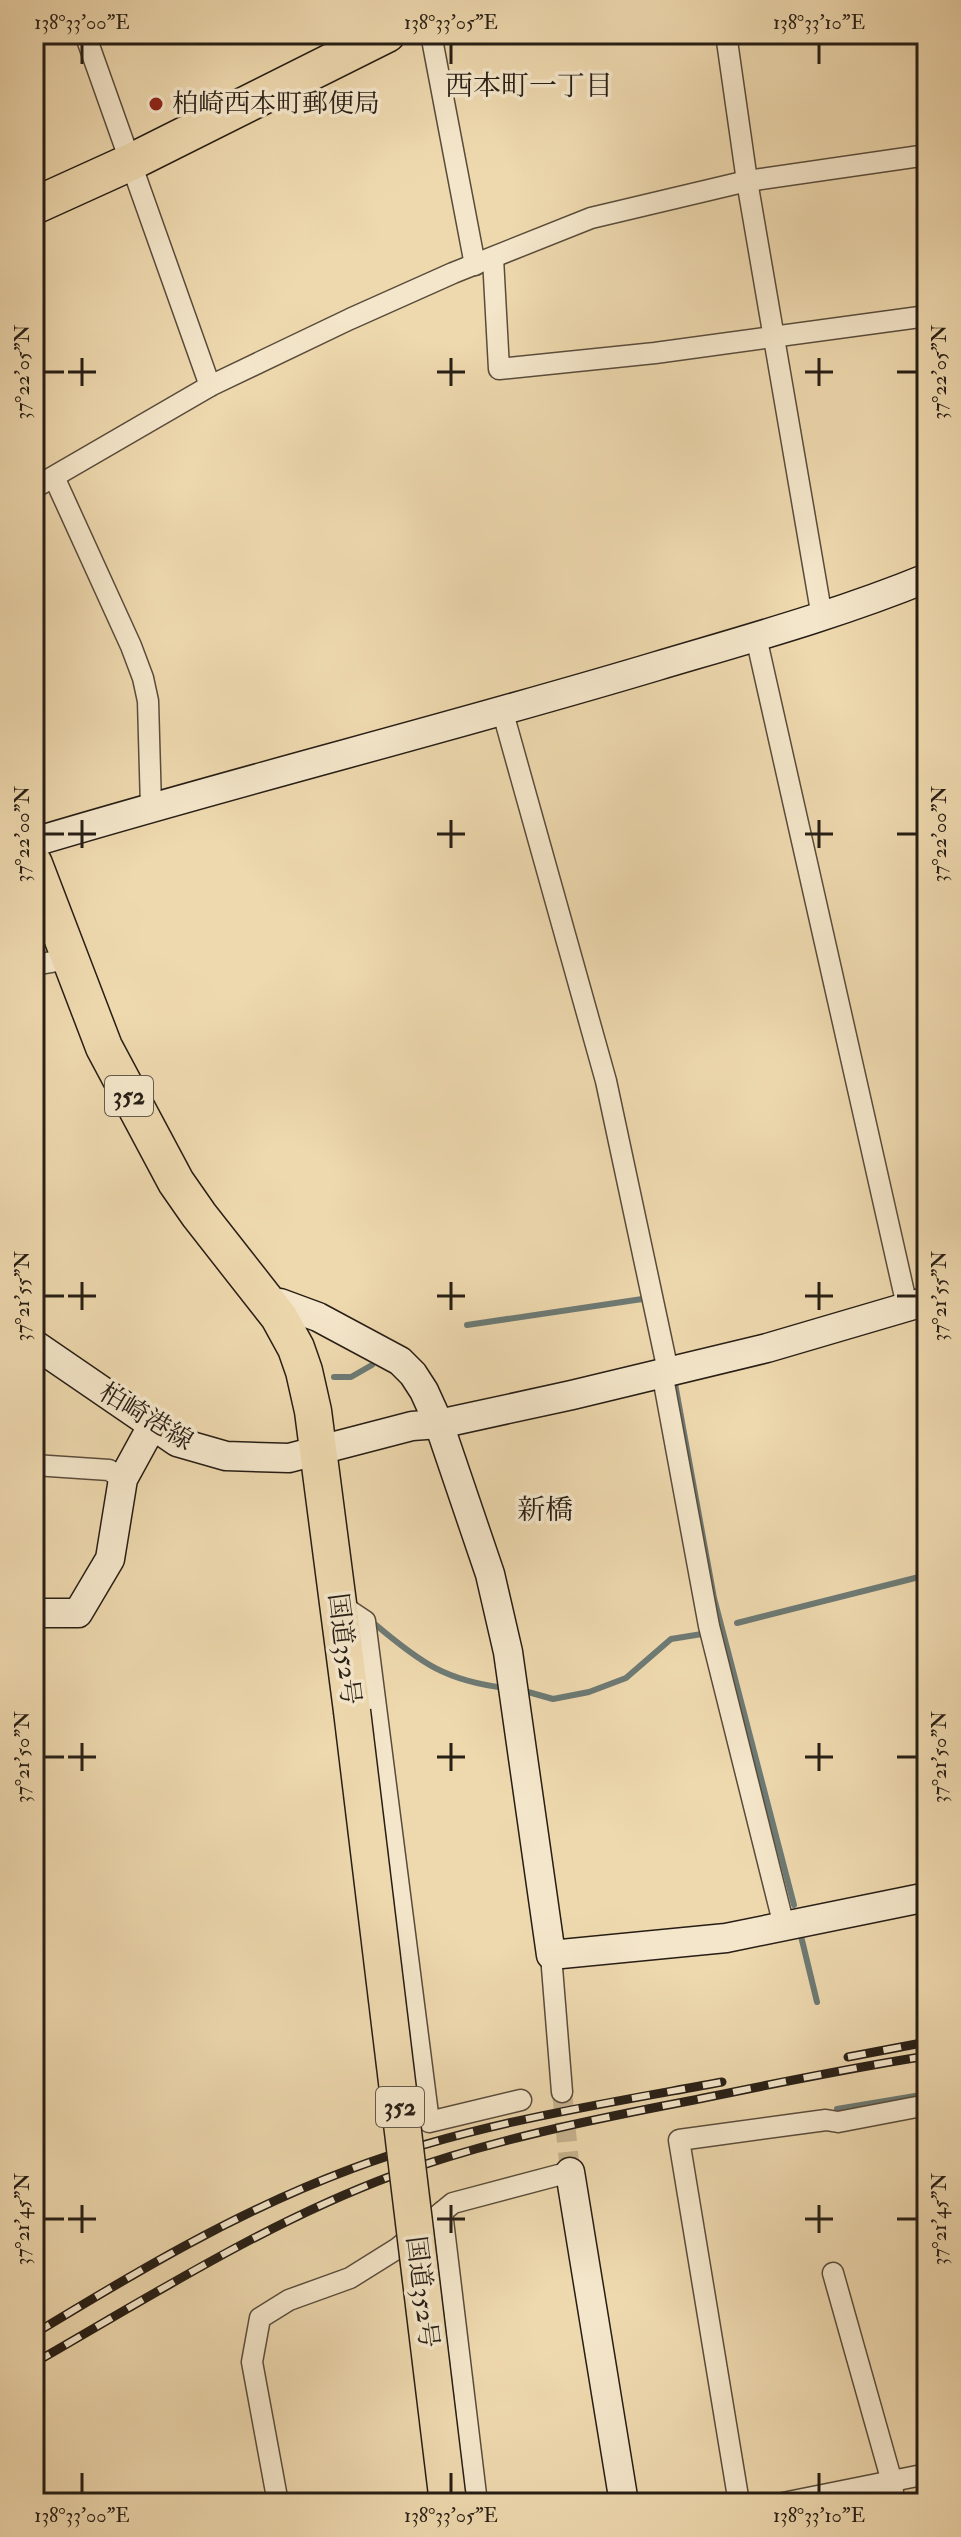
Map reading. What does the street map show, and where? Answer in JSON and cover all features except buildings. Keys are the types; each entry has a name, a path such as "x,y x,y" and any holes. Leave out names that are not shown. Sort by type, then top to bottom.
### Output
{"highway":[{"path":"34,206 131,162 372,37"},
{"name":"国道352号","path":"34,864 104,1047 176,1182 269,1304 296,1348 304,1371 313,1411 352,1711 448,2503"}],"street":[{"path":"85,34 210,386"},
{"path":"431,34 484,261 499,369 655,353 927,316"},
{"path":"726,34 747,181 822,617"},
{"path":"34,488 210,386 350,319 591,218 747,181 927,155"},
{"path":"54,477 143,678 148,701 151,807"},
{"path":"34,842 151,807 503,713 822,617 927,578"},
{"path":"756,637 917,1303"},
{"path":"503,713 606,1081 665,1372 709,1626 784,1926"},
{"path":"34,965 69,959"},
{"path":"269,1304 280,1303 318,1317 400,1361 424,1391 439,1424 490,1574 508,1652 551,1955 562,2092"},
{"name":"柏崎港線","path":"34,1344 177,1442 226,1456 289,1458 412,1426 439,1424 572,1395 767,1348 917,1303"},
{"path":"34,1613 78,1613 110,1559 123,1479 152,1426"},
{"path":"34,1465 109,1470 123,1479"},
{"path":"338,1603 365,1621 429,2122 521,2100"},
{"path":"551,1955 726,1938 927,1897"},
{"path":"739,2503 679,2140 826,2120 838,2122 927,2105"},
{"path":"278,2503 252,2362 260,2318 289,2300 350,2278 398,2248 453,2203 570,2172 624,2503"},
{"path":"442,2212 477,2503"},
{"path":"833,2273 893,2493"},
{"path":"783,2503 893,2493 927,2474"}],"waterway":[{"path":"467,1325 649,1298"},
{"path":"334,1377 351,1377 372,1365"},
{"path":"674,1378 714,1598 794,1905"},
{"path":"737,1623 927,1575"},
{"path":"376,1625 435,1668 467,1681 506,1688"},
{"path":"521,1690 553,1699 589,1692 626,1678 671,1639 702,1634"},
{"path":"800,1932 817,2002"},
{"path":"837,2109 927,2094"}],"tunnel":[{"path":"562,2092 570,2172"}],"railway":[{"path":"848,2057 927,2042"},
{"path":"34,2363 255,2237 394,2175 468,2151 581,2123 810,2076 927,2056"},
{"path":"34,2334 228,2223 351,2169 396,2153 488,2128 722,2082"}],"place":[{"name":"柏崎西本町郵便局","path":"156,104"}],"district":[{"name":"西本町一丁目","path":"529,86"},
{"name":"新橋","path":"545,1510"}]}
